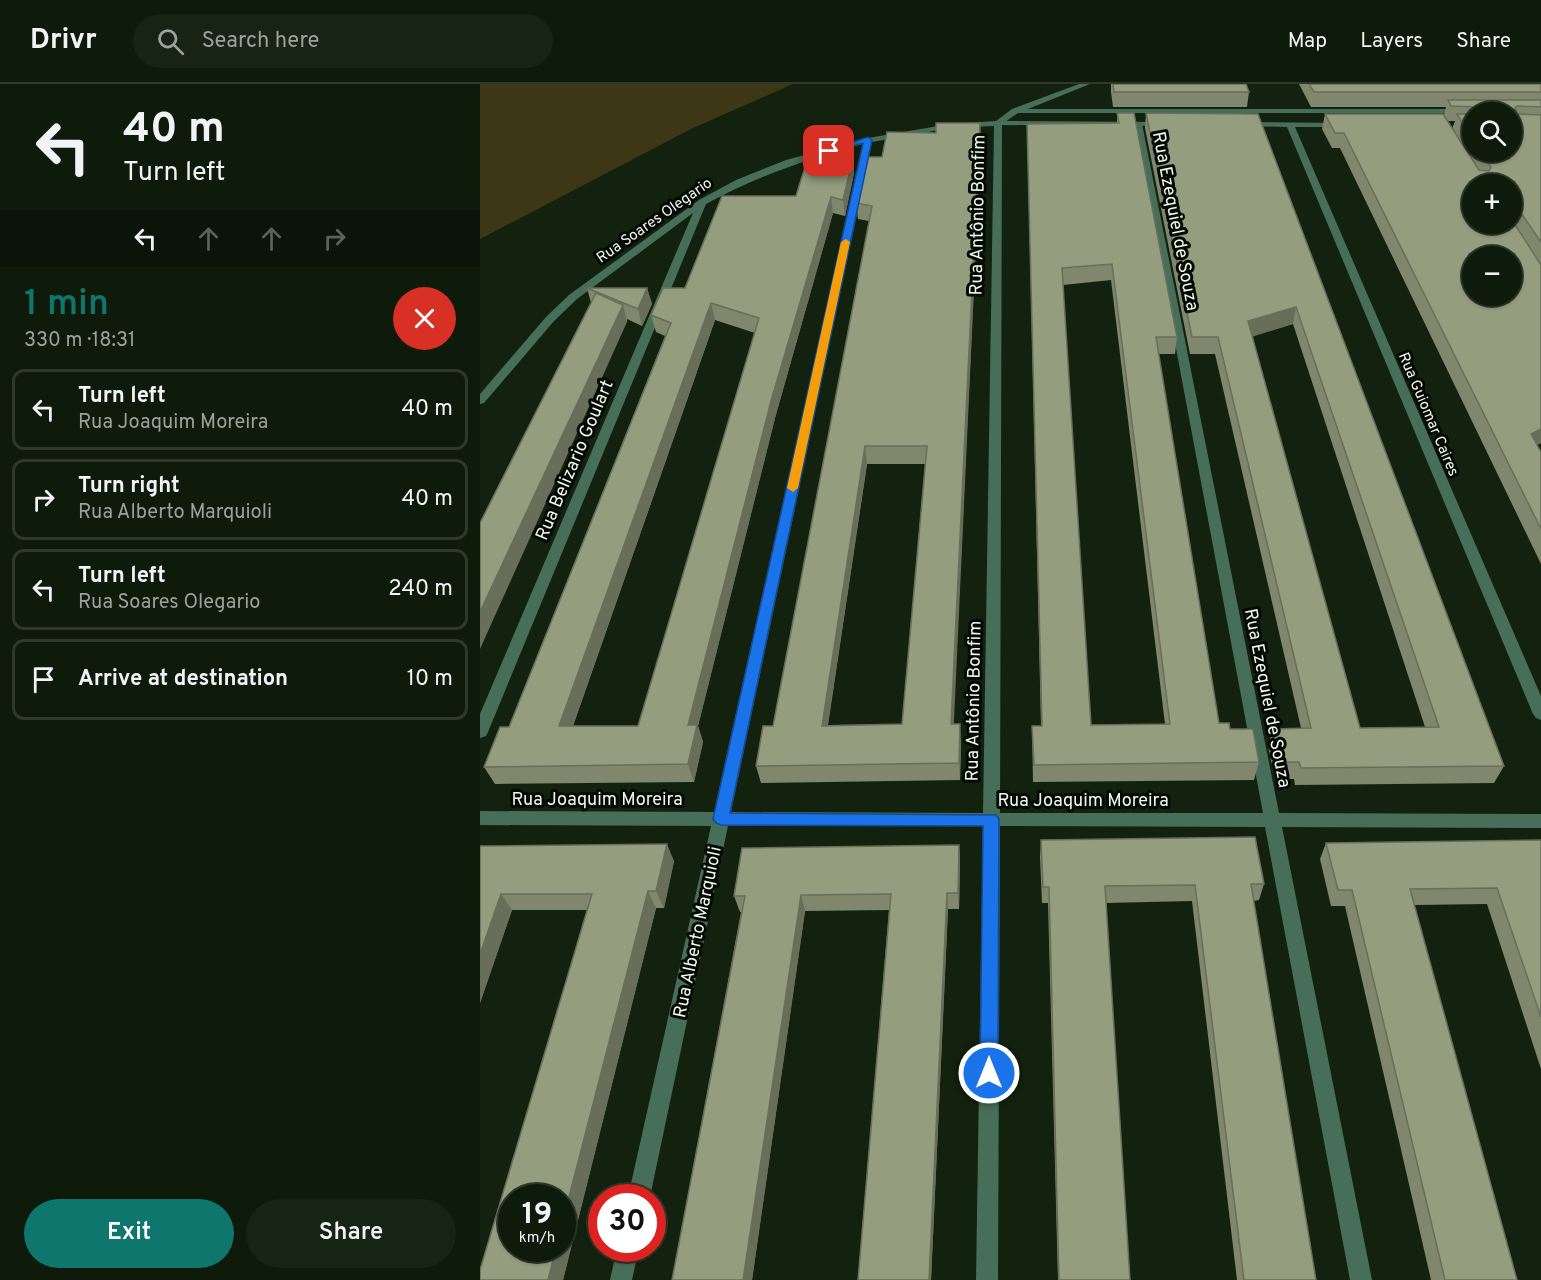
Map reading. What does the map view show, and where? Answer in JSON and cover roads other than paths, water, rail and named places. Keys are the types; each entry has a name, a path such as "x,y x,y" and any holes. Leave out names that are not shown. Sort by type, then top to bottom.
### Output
{"street":[{"path":"998,123 1016,111 1086,84"},
{"path":"1016,111 1436,115 1462,112"},
{"name":"Rua Soares Olegario","path":"480,401 550,319 573,297 702,202 766,170 868,140 950,126 998,123 1173,124"},
{"name":"Rua Antônio Bonfim","path":"987,1280 998,123"},
{"name":"Rua Ezequiel de Souza","path":"1138,124 1361,1280"},
{"path":"1232,124 1349,125"},
{"name":"Rua Guiomar Caires","path":"1290,124 1541,714"},
{"name":"Rua Alberto Marquioli","path":"642,1184 868,140"},
{"name":"Rua Belizario Goulart","path":"480,732 702,202"},
{"name":"Rua Joaquim Moreira","path":"480,818 1541,821"},
{"path":"621,1280 625,1262"}]}
